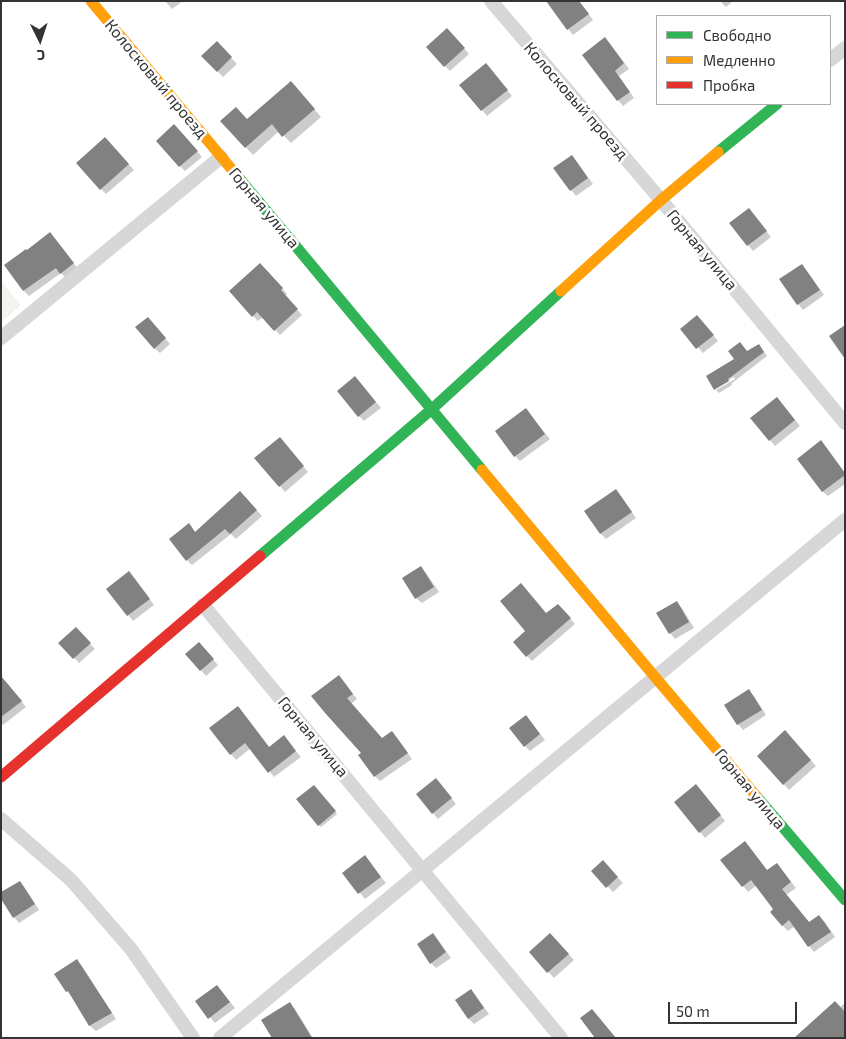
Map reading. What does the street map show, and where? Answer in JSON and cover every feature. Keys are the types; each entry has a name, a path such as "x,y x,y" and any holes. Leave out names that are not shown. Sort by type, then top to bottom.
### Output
{"street":[{"name":"Колосковый проезд","path":"91,1 221,157"},
{"name":"Колосковый проезд","path":"490,1 661,200"},
{"path":"831,59 845,48"},
{"path":"661,200 776,105"},
{"name":"Горная улица","path":"1,338 221,157 655,677 845,900"},
{"name":"Горная улица","path":"1,777 432,409 661,200 845,423"},
{"path":"220,1038 845,520"},
{"name":"Горная улица","path":"203,604 561,1038"},
{"path":"1,819 72,880 131,949 193,1038"}],"shaded area":[{"path":"1,281 21,305 1,322"}],"building":[{"path":"546,1 579,1 589,14 567,30"},
{"path":"447,28 465,48 444,67 426,47"},
{"path":"605,37 624,63 615,71 630,92 617,101 582,55"},
{"path":"217,41 232,57 217,72 201,56"},
{"path":"486,63 508,90 481,111 459,85"},
{"path":"291,81 315,109 282,137 272,124 245,148 220,121 236,107 247,119"},
{"path":"174,124 198,151 179,167 156,141"},
{"path":"105,137 129,164 100,190 76,163"},
{"path":"572,155 588,178 570,191 553,168"},
{"path":"749,208 767,231 747,246 729,223"},
{"path":"50,232 74,263 60,274 56,268 23,291 4,265"},
{"path":"260,263 283,288 281,290 298,309 274,331 257,312 252,317 229,291"},
{"path":"802,264 820,290 797,305 779,279"},
{"path":"697,315 714,335 696,349 680,329"},
{"path":"148,317 166,338 154,349 135,327"},
{"path":"845,325 845,359 829,336"},
{"path":"740,342 747,351 759,344 764,352 728,379 729,381 714,390 706,376 734,359 728,351"},
{"path":"355,376 376,402 358,417 337,391"},
{"path":"777,397 795,420 769,441 750,418"},
{"path":"526,408 545,434 514,457 495,431"},
{"path":"280,437 304,466 279,487 254,458"},
{"path":"821,440 845,473 845,475 822,492 797,459"},
{"path":"616,489 632,512 600,534 584,511"},
{"path":"240,491 257,510 230,534 225,529 186,561 169,539 189,523 195,532"},
{"path":"421,566 434,587 415,599 402,578"},
{"path":"129,571 150,599 127,616 106,589"},
{"path":"521,583 546,613 558,604 571,618 526,657 513,642 525,631 500,601"},
{"path":"677,601 689,622 669,634 656,613"},
{"path":"76,627 91,643 73,659 58,643"},
{"path":"199,642 214,659 200,671 185,654"},
{"path":"339,675 353,694 347,698 382,738 392,731 408,753 374,777 358,755 361,753 311,696"},
{"path":"1,676 22,701 1,717"},
{"path":"749,689 762,710 737,725 724,705"},
{"path":"238,706 269,747 284,735 296,751 268,773 245,743 230,755 209,728"},
{"path":"526,715 540,734 524,747 509,728"},
{"path":"785,730 811,760 783,785 757,756"},
{"path":"436,778 452,798 432,814 416,794"},
{"path":"696,784 721,815 699,833 674,802"},
{"path":"314,785 336,811 318,826 296,799"},
{"path":"745,841 767,870 777,863 791,882 782,889 809,922 819,915 831,932 808,947 789,920 782,926 770,912 773,909 751,880 742,887 720,860"},
{"path":"365,855 381,877 358,894 342,873"},
{"path":"603,860 618,877 606,888 591,871"},
{"path":"20,881 35,904 13,918 1,899 1,892"},
{"path":"433,933 446,952 430,964 417,944"},
{"path":"550,933 569,954 547,973 529,952"},
{"path":"77,959 112,1013 89,1026 68,991 66,992 54,974"},
{"path":"217,985 230,1002 208,1019 195,1001"},
{"path":"471,989 484,1008 468,1019 455,1000"},
{"path":"835,1001 845,1012 845,1038 794,1038"},
{"path":"290,1002 312,1038 272,1038 261,1020"},
{"path":"592,1009 616,1038 595,1038 580,1018"}],"traffic: fast":[{"path":"718,152 776,105"},
{"path":"239,178 482,470"},
{"path":"260,556 432,409 561,291"},
{"path":"757,797 845,900"}],"traffic: slow":[{"path":"91,1 239,178"},
{"path":"561,291 661,200 718,152"},
{"path":"482,470 757,797"}],"traffic: jam":[{"path":"1,777 260,556"}]}
